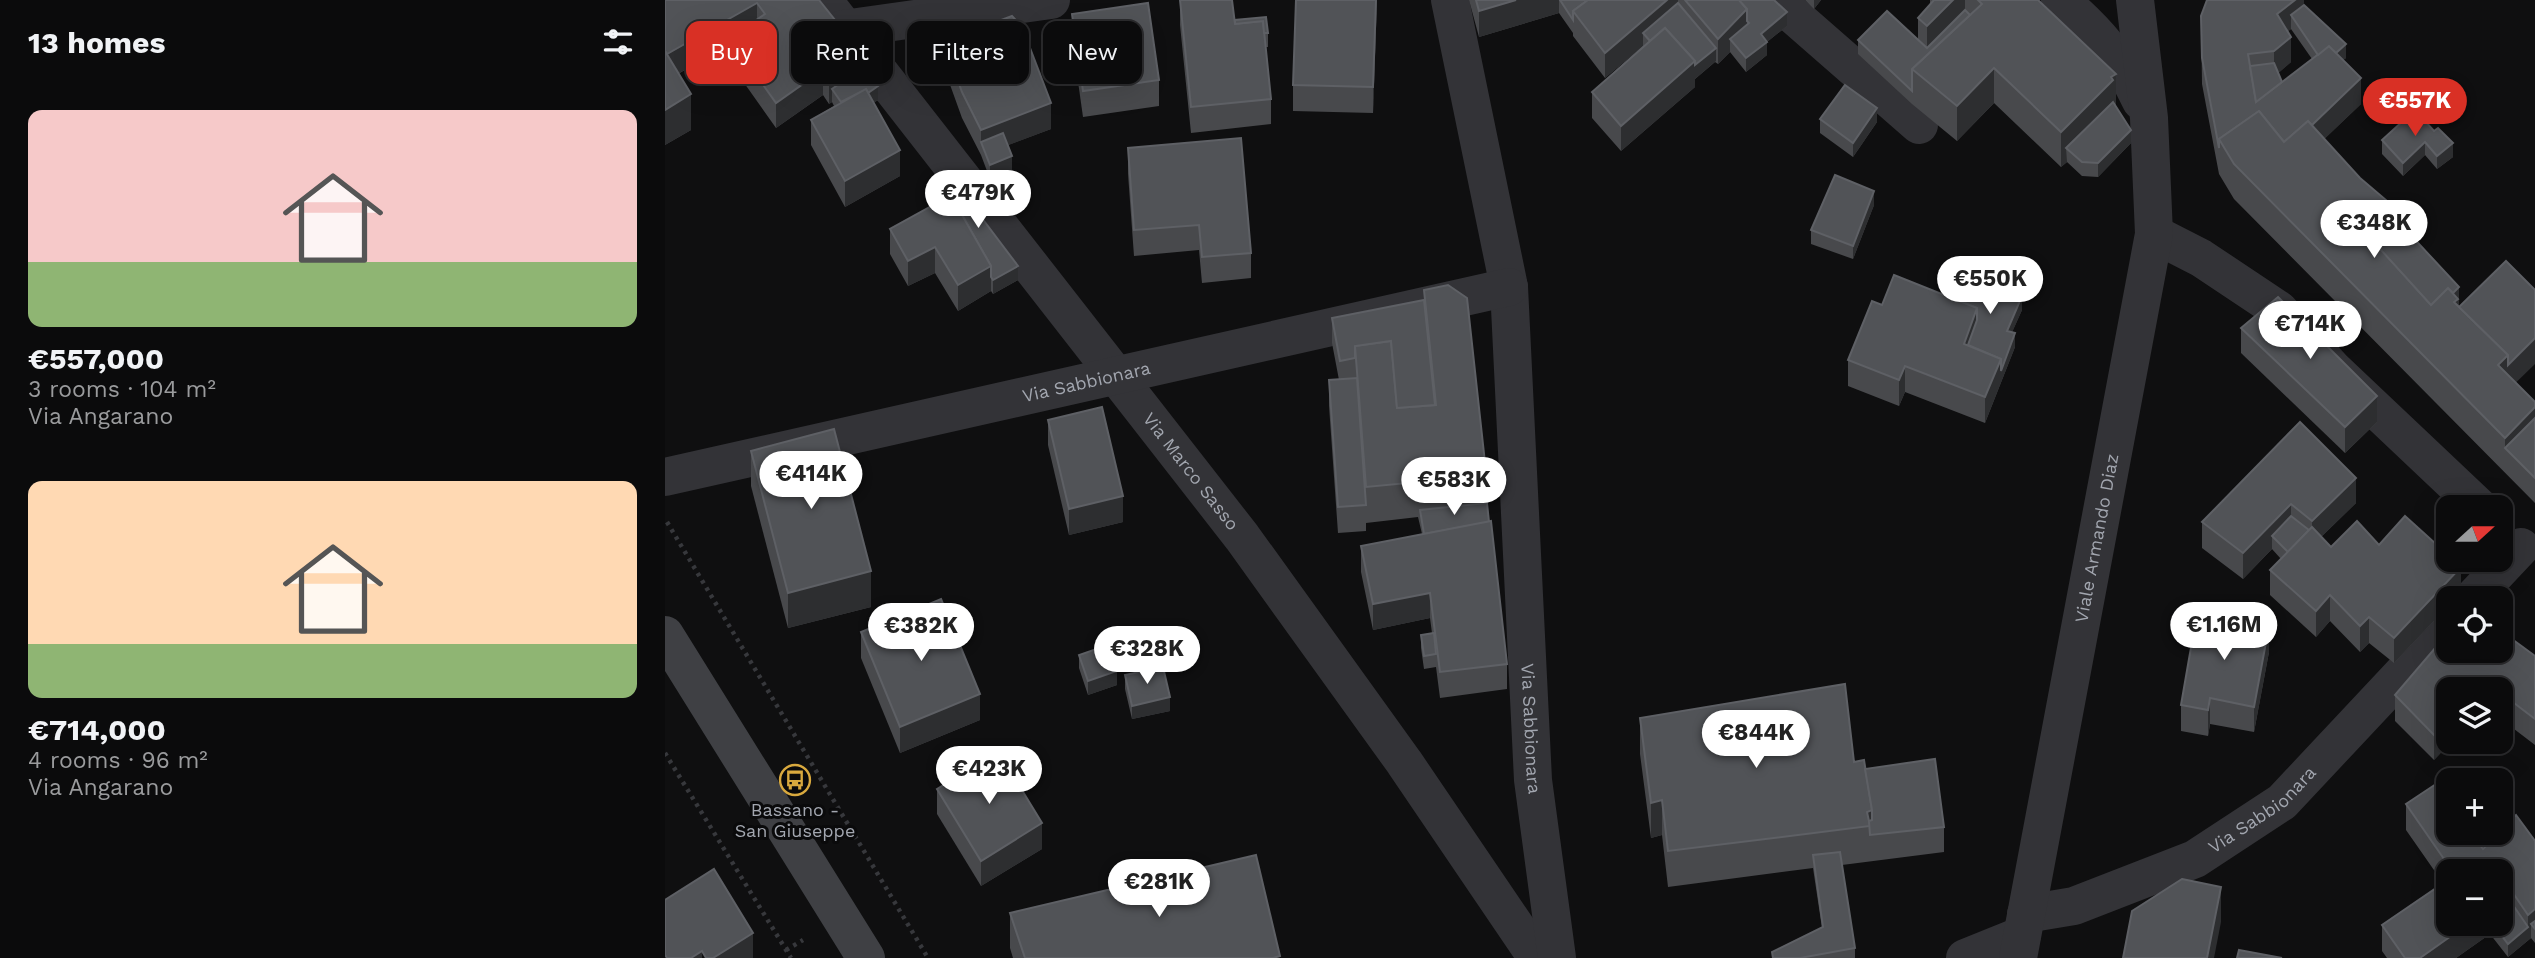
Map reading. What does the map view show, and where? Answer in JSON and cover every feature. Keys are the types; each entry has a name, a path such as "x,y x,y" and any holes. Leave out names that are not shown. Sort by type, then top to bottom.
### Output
{"main road":[{"path":"665,635 866,958"}],"street":[{"path":"833,14 1051,0"},
{"name":"Via Sabbionara","path":"1450,0 1509,287 1533,780 1557,958"},
{"path":"1776,0 1919,125"},
{"name":"Viale Armando Diaz","path":"2060,0 2083,19 2126,68 2150,118"},
{"name":"Viale Armando Diaz","path":"2022,936 2154,234 2150,118 2135,0"},
{"name":"Via Marco Sasso","path":"833,14 1242,537 1404,762 1537,958"},
{"path":"2154,234 2201,258 2279,310 2333,369 2466,495"},
{"name":"Via Sabbionara","path":"665,477 1509,287"},
{"path":"2483,586 2519,545"},
{"name":"Via Sabbionara","path":"1965,958 2022,936 2074,906 2195,859 2282,802 2436,638"}],"path":[{"path":"665,518 928,958"},
{"path":"665,753 791,958"}],"building":[{"path":"665,0 819,0 836,21 791,21 791,84 803,84 776,103 763,84 777,84 777,21 755,21 765,14 757,3 725,21 686,21 686,43 667,54"},
{"path":"1180,0 1232,0 1235,24 1263,21 1271,99 1191,107"},
{"path":"1296,0 1376,0 1373,87 1293,85"},
{"path":"1476,0 1516,0 1479,11"},
{"path":"1560,0 1588,0 1573,11 1573,20"},
{"path":"1588,0 1667,0 1605,53 1573,11"},
{"path":"1685,0 1739,0 1747,9 1718,39"},
{"path":"1739,0 1774,0 1787,12 1761,34 1767,42 1746,58 1730,39 1749,23 1747,9"},
{"path":"1934,0 1953,0 1927,26 1918,18"},
{"path":"1978,0 2038,0 2116,74 2111,77 2113,80 2061,132 1994,68 1957,106 1912,69 1982,4"},
{"path":"2207,0 2295,0 2277,14 2291,37 2274,51 2248,54 2256,102 2329,46 2361,78 2312,125 2308,121 2284,142 2259,111 2219,139 2219,148 2202,58 2201,16"},
{"path":"1148,3 1159,80 1142,82 1142,21 1073,21 1072,14"},
{"path":"1678,3 1716,48 1695,65 1695,61 1665,28 1650,41 1643,33"},
{"path":"2304,5 2346,44 2336,53 2329,46 2318,55 2291,15"},
{"path":"1965,10 1970,15 1912,69 1912,91 1858,40 1887,11 1927,48"},
{"path":"1012,16 1017,21 1001,21"},
{"path":"1266,17 1268,33 1264,33 1263,21 1235,24 1235,20"},
{"path":"1665,28 1695,61 1621,126 1592,92"},
{"path":"1029,45 1051,103 981,130 959,84 1029,84"},
{"path":"665,51 691,94 665,110"},
{"path":"2274,63 2282,82 2256,102 2250,66"},
{"path":"839,84 878,86 868,93 866,89 841,102 832,89"},
{"path":"1082,84 1131,84 1083,91"},
{"path":"1845,85 1877,108 1853,143 1820,119"},
{"path":"866,89 900,150 845,181 811,120"},
{"path":"2113,102 2131,130 2098,163 2082,162 2066,148"},
{"path":"2415,110 2434,131 2438,128 2453,143 2437,156 2425,142 2403,163 2382,140"},
{"path":"2259,111 2284,142 2308,121 2360,178 2393,206 2368,235 2431,305 2448,288 2458,299 2454,302 2508,355 2498,365 2535,402 2535,407 2505,438 2234,164 2219,139"},
{"path":"1003,133 1012,156 990,165 981,142"},
{"path":"1241,138 1251,253 1202,257 1199,225 1134,230 1128,148"},
{"path":"1835,175 1874,191 1853,246 1811,230"},
{"path":"954,181 1018,266 993,280 991,266 949,192 939,201 929,185"},
{"path":"949,192 991,266 958,285 935,247 908,261 890,229 944,199 943,196"},
{"path":"2393,216 2459,287 2453,293 2448,288 2431,305 2372,240"},
{"path":"2506,261 2535,290 2535,338 2508,365 2508,355 2459,307"},
{"path":"1965,274 2022,296 2007,331 2015,333 2001,371 2001,359 1968,345 1977,320 1977,308 1955,299"},
{"path":"1894,275 1977,308 1964,344 2001,359 1985,397 1905,366 1899,380 1848,360 1872,301 1882,305"},
{"path":"1448,285 1467,298 1487,481 1420,489 1418,482 1366,487 1355,346 1391,341 1397,408 1436,405 1424,290"},
{"path":"2278,297 2377,396 2345,427 2241,328"},
{"path":"1424,300 1435,405 1397,408 1391,341 1355,346 1355,358 1340,361 1332,318"},
{"path":"1357,378 1366,505 1338,507 1329,380"},
{"path":"1102,407 1123,496 1069,509 1048,420"},
{"path":"2535,418 2535,478 2505,448"},
{"path":"2300,422 2356,478 2312,521 2291,504 2243,553 2202,522"},
{"path":"834,429 871,571 788,593 751,451"},
{"path":"1487,503 1489,522 1424,534 1420,510"},
{"path":"2291,516 2309,530 2288,552 2272,536"},
{"path":"2405,516 2436,544 2436,572 2456,572 2443,586 2436,586 2436,593 2394,638 2369,617 2360,626 2330,595 2316,611 2270,570 2312,527 2331,547 2357,521 2379,545"},
{"path":"1491,521 1507,664 1440,672 1430,593 1373,604 1361,546"},
{"path":"941,599 980,694 900,727 861,632"},
{"path":"2197,613 2269,626 2254,707 2210,698 2208,710 2181,705"},
{"path":"1434,633 1436,654 1424,656 1421,635"},
{"path":"2513,640 2535,656 2535,719 2513,702 2513,677 2436,677 2434,735 2395,695 2436,647 2436,663 2513,663"},
{"path":"1108,645 1117,671 1088,681 1079,655"},
{"path":"1163,667 1170,697 1132,706 1125,675"},
{"path":"1845,684 1854,762 1864,760 1872,810 1867,812 1870,826 1668,851 1662,800 1651,803 1640,718"},
{"path":"998,751 1042,823 981,861 937,789"},
{"path":"1935,759 1944,827 1870,835 1869,821 1872,820 1872,810 1865,769"},
{"path":"2436,784 2436,845 2480,845 2483,849 2487,845 2513,845 2513,818 2516,815 2535,841 2535,909 2528,915 2513,893 2513,859 2444,859 2406,804"},
{"path":"1840,852 1855,948 1800,958 1773,958 1772,952 1823,927 1813,855"},
{"path":"1256,855 1280,956 1025,958 1010,913"},
{"path":"714,869 753,933 713,958 706,958 702,951 691,958 667,958 665,900"},
{"path":"2182,879 2221,887 2207,958 2123,958 2132,911"},
{"path":"2436,888 2436,936 2451,936 2420,958 2405,958 2382,925"},
{"path":"2513,905 2528,927 2508,944 2502,936 2513,936"},
{"path":"2239,950 2282,958 2237,958"}],"place":[{"name":"Bassano - San Giuseppe","path":"795,780"}]}
